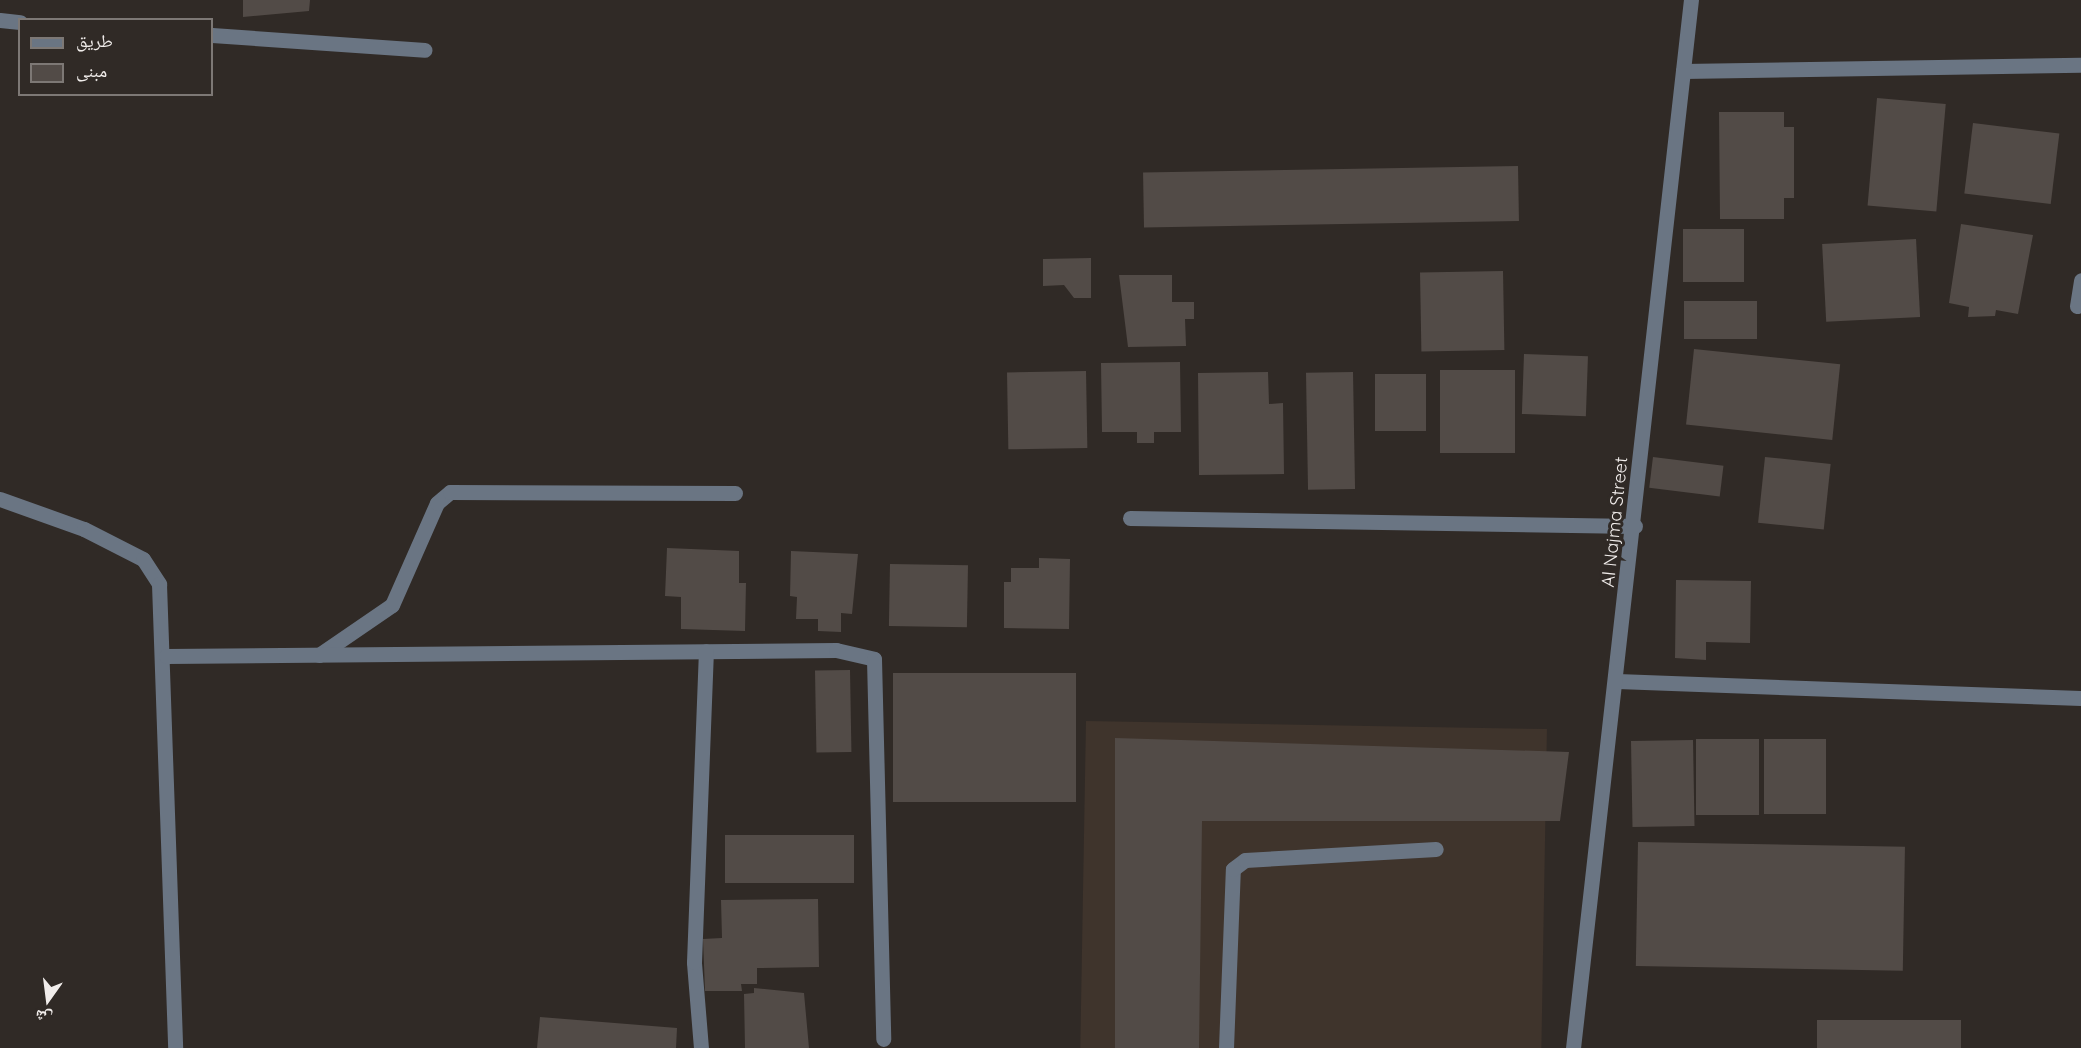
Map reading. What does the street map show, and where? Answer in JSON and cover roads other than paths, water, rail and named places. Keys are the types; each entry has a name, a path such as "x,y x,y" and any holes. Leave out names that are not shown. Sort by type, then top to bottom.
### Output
{"street":[{"name":"Al Najma Street","path":"1573,1048 1635,526 1691,0"},
{"path":"0,20 18,22"},
{"path":"213,35 424,50"},
{"path":"1683,71 2081,65"},
{"path":"2077,306 2081,280"},
{"path":"319,655 392,605 437,503 450,492 735,493"},
{"path":"0,499 84,529 143,559 159,584 165,656 176,1048"},
{"path":"1130,518 1635,526"},
{"path":"701,1048 694,962 706,651"},
{"path":"165,656 854,651 878,666 883,1039"},
{"path":"1617,681 2081,698"},
{"path":"1226,1048 1233,869 1245,860 1436,849"}]}
